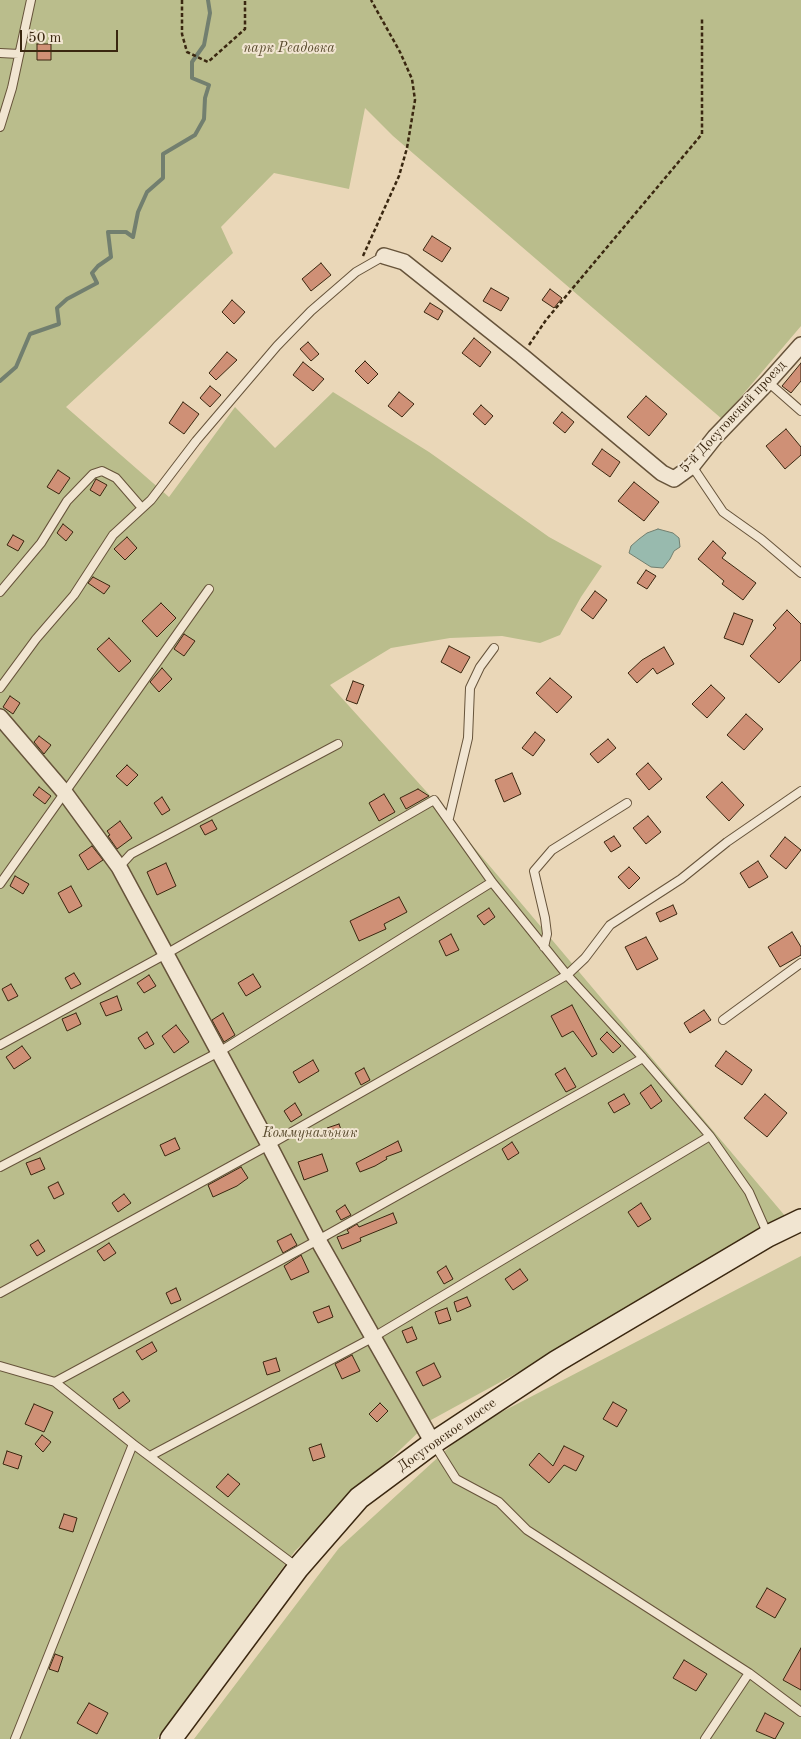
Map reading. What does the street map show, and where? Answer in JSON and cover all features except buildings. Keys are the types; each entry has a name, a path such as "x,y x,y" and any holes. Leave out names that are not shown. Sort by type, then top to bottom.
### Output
{"main road":[{"name":"Досуговское шоссе","path":"172,1739 298,1568 359,1498 433,1443 557,1361 768,1236 801,1220"}],"street":[{"path":"384,256 404,262 522,356"},
{"name":"5-й Досуговский проезд","path":"522,356 662,473 674,479 692,466 715,437 801,345"},
{"path":"0,717 65,793 118,867 270,1144 318,1240 433,1443"}],"lane":[{"path":"0,128 12,88 31,0"},
{"path":"0,53 19,54"},
{"path":"0,688 36,639 74,594 113,535 151,500 196,440 277,346 311,311 356,272 384,256"},
{"path":"768,382 801,411"},
{"path":"692,466 723,512 761,539 801,573"},
{"path":"0,592 41,543 67,501 93,474 102,471 116,478 142,508"},
{"path":"0,884 210,589"},
{"path":"434,800 449,818 468,738 470,688 480,667 494,648"},
{"path":"118,867 131,854 338,744"},
{"path":"0,1292 270,1144 567,975 585,958 610,925 681,879 727,842 801,791"},
{"path":"434,800 492,882 544,947 710,1136 749,1192 768,1236"},
{"path":"0,1045 166,954 434,800"},
{"path":"544,947 547,934 545,918 534,871 552,850 627,803"},
{"path":"0,1167 219,1052 492,882"},
{"path":"723,1020 801,963"},
{"path":"55,1382 318,1240 643,1058"},
{"path":"150,1456 372,1338 710,1136"},
{"path":"0,1366 55,1382 133,1444 298,1568"},
{"path":"433,1443 456,1479 499,1502 527,1530 749,1673 801,1712"},
{"path":"15,1739 133,1444"},
{"path":"705,1739 749,1673"}],"path":[{"path":"182,0 182,34 188,52 208,62 245,29 245,0"},
{"path":"356,272 399,176 407,148 414,100 412,79 400,52 371,0"},
{"path":"522,356 546,320 702,134 702,18"}],"green space":[{"name":"Коммунальник","path":"0,0 801,0 801,326 722,419 393,136 365,108 349,189 274,173 221,227 233,253 66,407 169,497 235,407 275,448 333,392 429,452 549,537 602,566 581,597 560,635 540,643 502,636 450,638 391,648 330,685 434,800 791,1223 431,1420 295,1551 157,1739 0,1739"},
{"path":"801,1256 801,1739 194,1739 339,1548 469,1429"}],"water":[{"path":"658,529 673,533 679,538 680,547 674,551 663,568 651,567 629,553 631,546 639,539 647,533"}],"waterway":[{"path":"0,381 16,367 30,334 59,324 57,308 67,299 97,283 92,273 111,257 108,232 126,232 133,237 138,212 147,192 163,178 163,154 195,135 204,119 205,98 209,85 192,78 192,62 204,45 210,13 208,0"}],"park label":[{"name":"парк Реадовка","path":"289,48"}]}
